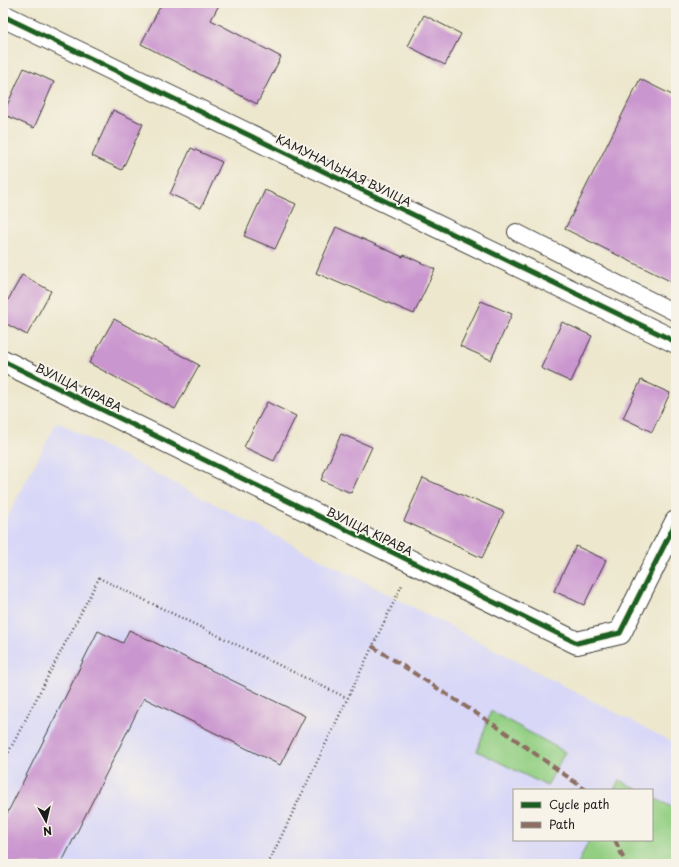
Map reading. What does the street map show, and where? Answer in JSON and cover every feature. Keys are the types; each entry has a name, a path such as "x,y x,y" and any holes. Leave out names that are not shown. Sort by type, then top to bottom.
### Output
{"street":[{"name":"КАМУНАЛЬНАЯ ВУЛІЦА","path":"3,16 676,342"},
{"name":"ВУЛІЦА КІРАВА","path":"4,364 577,643 620,633 676,522"}],"lane":[{"path":"516,232 676,314"}],"path":[{"path":"268,864 413,563"},
{"path":"3,763 99,578 347,698"}],"shaded area":[{"path":"57,422 676,744 676,864 3,864 3,525"}],"green space":[{"path":"491,711 565,752 547,786 477,751"},
{"path":"619,780 637,789 614,789"},
{"path":"653,798 676,809 676,864 578,864 589,841 653,841"}],"building":[{"path":"162,3 220,3 211,20 281,57 257,104 141,44"},
{"path":"424,15 461,34 445,65 408,46"},
{"path":"24,68 54,82 34,128 3,114"},
{"path":"640,79 676,97 676,284 565,229"},
{"path":"113,110 143,124 122,170 92,156"},
{"path":"191,148 222,162 201,208 170,194"},
{"path":"265,190 296,204 275,249 244,236"},
{"path":"336,227 403,257 404,255 435,269 414,314 316,273"},
{"path":"22,275 51,291 27,335 3,322 3,309"},
{"path":"481,301 512,314 491,360 460,346"},
{"path":"114,319 199,365 175,409 89,363"},
{"path":"562,322 592,336 571,382 541,368"},
{"path":"641,380 670,393 652,432 623,418"},
{"path":"267,402 296,416 274,461 244,447"},
{"path":"341,434 372,447 351,493 321,480"},
{"path":"423,478 504,512 482,558 404,521"},
{"path":"576,546 606,560 584,605 554,591"},
{"path":"129,630 305,716 280,765 144,698 61,864 3,864 3,822 98,631 123,643"}],"marked path":[{"path":"372,646 502,730 585,789"},
{"path":"615,841 626,864"}],"cycle path":[{"path":"3,16 676,342"},
{"path":"3,361 577,643 620,633 676,522"}]}
